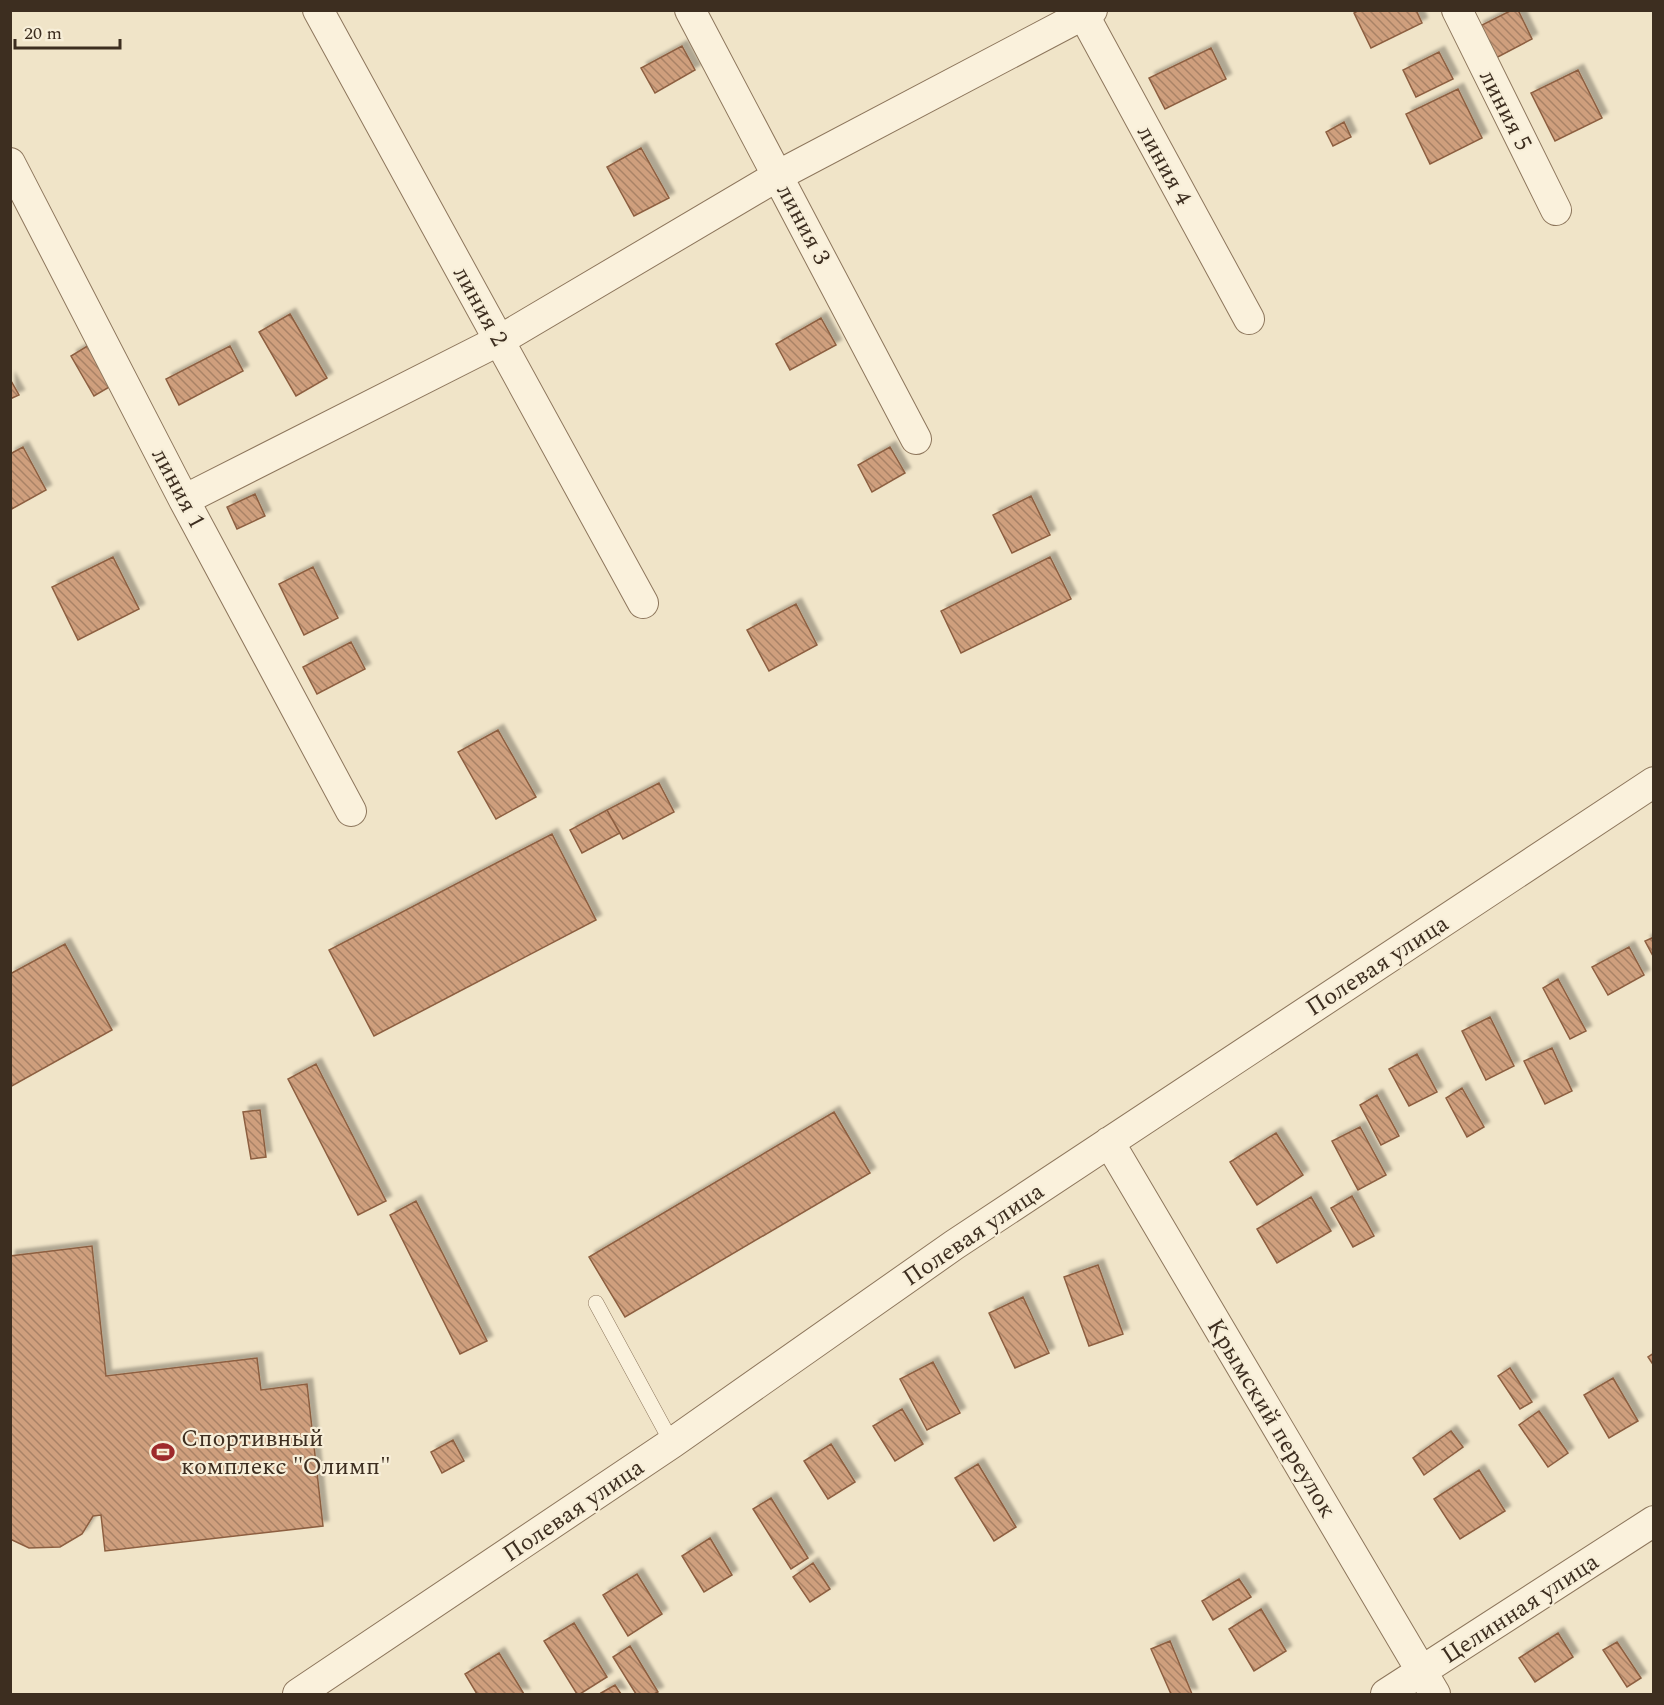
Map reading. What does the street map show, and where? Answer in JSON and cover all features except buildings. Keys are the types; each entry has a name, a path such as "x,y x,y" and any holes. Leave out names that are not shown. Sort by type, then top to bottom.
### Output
{"street":[{"name":"линия 2","path":"318,10 643,603"},
{"name":"линия 3","path":"690,10 779,175 916,439"},
{"name":"линия 5","path":"1456,10 1556,210"},
{"path":"184,500 500,340 779,175 1085,12"},
{"name":"линия 4","path":"1085,12 1250,319"},
{"name":"линия 1","path":"10,163 184,500 351,811"},
{"name":"Полевая улица","path":"298,1695 672,1443 954,1245 1653,782"},
{"name":"Крымский переулок","path":"1108,1142 1428,1683"},
{"name":"Целинная улица","path":"1386,1695 1428,1683 1653,1521"}],"lane":[{"path":"596,1303 672,1443"}],"place":[{"name":"Спортивный комплекс \"Олимп\"","path":"163,1452"}]}
